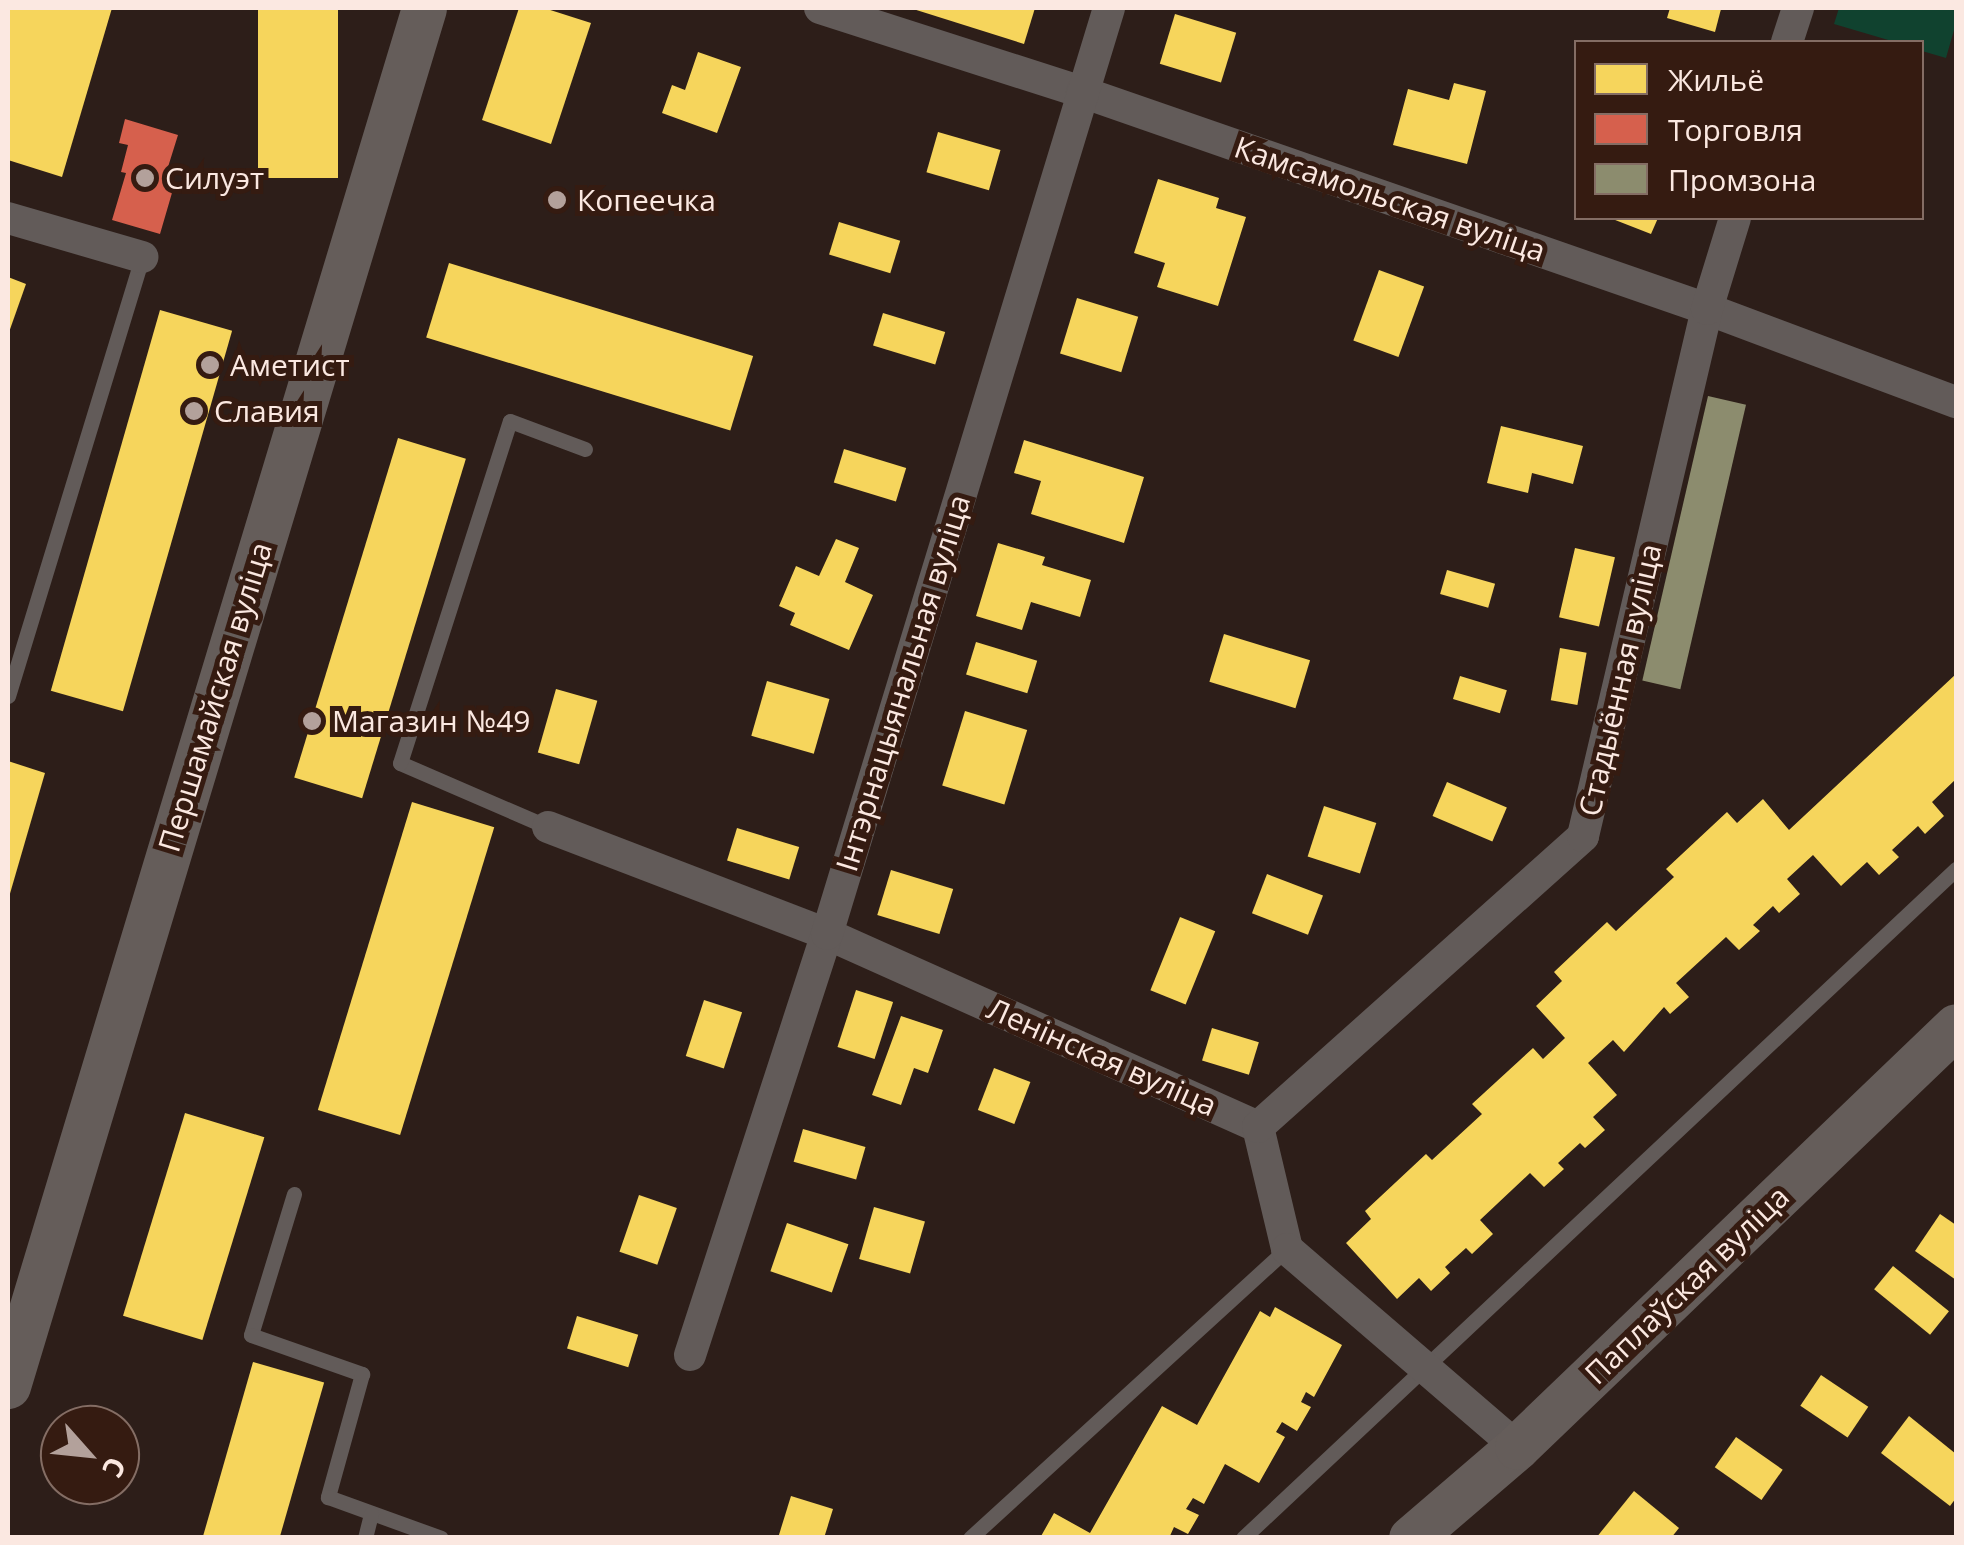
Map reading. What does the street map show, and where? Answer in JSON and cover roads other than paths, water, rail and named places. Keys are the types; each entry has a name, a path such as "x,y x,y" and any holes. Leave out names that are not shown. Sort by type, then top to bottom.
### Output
{"main road":[{"name":"Першамайская вуліца","path":"8,1386 424,8"},
{"name":"Паплаўская вуліца","path":"1412,1538 1517,1447 1956,1026"}],"street":[{"name":"Камсамольская вуліца","path":"820,8 1082,92 1707,309 1956,402"},
{"name":"Інтэрнацыянальная вуліца","path":"690,1355 827,934 1109,8"},
{"path":"1789,40 1798,8"},
{"path":"8,218 142,257"},
{"name":"Стадыённая вуліца","path":"1258,1126 1583,836 1707,309 1734,220"},
{"name":"Ленінская вуліца","path":"548,827 827,934 1258,1126"},
{"path":"1258,1126 1287,1249 1517,1447"}],"lane":[{"path":"8,696 142,257"},
{"path":"548,827 400,763 510,420 585,449"},
{"path":"1243,1538 1956,868"},
{"path":"294,1194 251,1336 362,1374 328,1497 441,1538"},
{"path":"970,1538 1287,1249"},
{"path":"366,1538 372,1514"}],"place":[{"name":"Силуэт","path":"145,178"},
{"name":"Копеечка","path":"557,200"},
{"name":"Аметист","path":"210,365"},
{"name":"Славия","path":"194,411"},
{"name":"Магазин №49","path":"312,721"}]}
